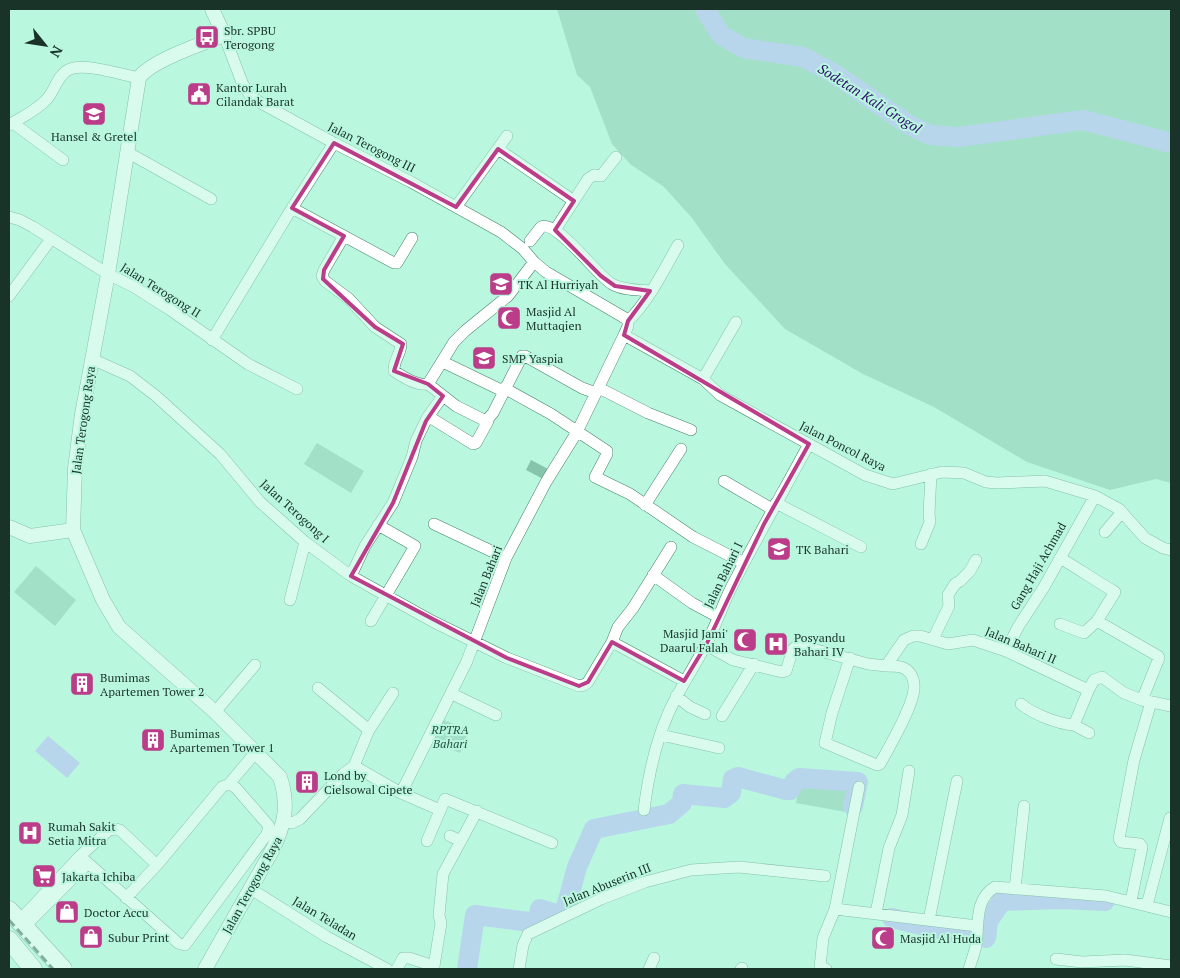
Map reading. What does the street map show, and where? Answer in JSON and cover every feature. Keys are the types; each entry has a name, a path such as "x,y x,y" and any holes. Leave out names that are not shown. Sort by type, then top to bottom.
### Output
{"main road":[{"path":"17,919 64,969"},
{"path":"9,940 34,969"}],"street":[{"path":"63,160 11,124 36,110 48,99 60,78 68,70 82,67 139,78 146,70 184,51 224,35 212,9"},
{"name":"Jalan Terogong III","path":"224,35 243,85 250,95 259,102 411,182 526,246 534,262 628,321"},
{"name":"Jalan Terogong Raya","path":"139,78 108,274 74,468 74,530 103,600 119,627 215,712 280,777 286,811 273,849 205,969"},
{"path":"456,207 507,136"},
{"path":"212,340 334,143"},
{"path":"498,149 574,201"},
{"path":"127,152 211,199"},
{"path":"555,230 588,179 594,176 601,176 616,156"},
{"path":"292,208 396,264 412,238"},
{"name":"Jalan Terogong II","path":"9,217 23,221 108,274 134,287 252,367 297,390"},
{"path":"526,246 544,225 555,230 606,281 615,286 650,291"},
{"path":"344,236 322,273 323,279 349,299 376,327 402,344 394,370 423,385 428,384 456,406 488,421"},
{"path":"9,296 51,238"},
{"name":"Jalan Bahari","path":"401,793 452,694 506,558 546,482 578,432 624,335 628,321 637,313 678,245"},
{"path":"428,384 454,342 508,296 534,262"},
{"path":"703,378 736,322"},
{"name":"Jalan Poncol Raya","path":"624,335 703,378 720,395 866,476 888,484 897,484 942,472 964,473 986,482 997,483 1044,481 1095,496 1122,512 1145,538 1163,548 1171,550"},
{"path":"428,418 431,418 473,444 476,443 520,359 525,356 582,388 597,390 691,430"},
{"name":"Jalan Terogong I","path":"92,359 130,376 156,396 201,435 220,454 260,502 305,542 351,576 474,642"},
{"path":"443,362 537,405 607,451 595,477 630,494 693,537 744,563"},
{"path":"351,576 365,546 393,503 412,457 416,441 428,418 443,396"},
{"name":"Jalan Bahari I","path":"644,810 651,768 661,734 676,696 706,645 744,563 809,444"},
{"path":"645,505 681,449"},
{"path":"920,544 930,522 928,514 931,474"},
{"path":"724,481 860,548"},
{"name":"Gang Haji Achmad","path":"1006,651 1018,627 1044,587 1095,496"},
{"path":"1105,532 1122,512"},
{"path":"434,524 506,558"},
{"path":"371,621 415,545 378,525"},
{"path":"9,527 30,536 74,530"},
{"path":"290,600 305,542"},
{"path":"474,642 507,658 579,686 584,685 588,682 612,642 618,627 633,608 671,547"},
{"path":"1060,558 1115,592 1097,621 1084,633 1060,624"},
{"path":"933,639 949,606 948,595 955,584 970,571 976,560"},
{"path":"653,575 692,603 718,617"},
{"path":"1097,621 1159,658 1146,701 1119,839 1121,842 1140,844 1142,847 1131,901"},
{"name":"Jalan Bahari II","path":"886,666 904,640 908,638 920,636 948,644 972,640 1006,651 1089,689"},
{"path":"612,642 684,681"},
{"path":"706,645 728,658 784,672 792,648 798,645 850,658 868,664 899,667 906,670 912,677 915,688 908,709 880,764 877,765 825,743 832,713 850,658"},
{"path":"722,716 754,664"},
{"path":"215,712 255,665"},
{"path":"1074,724 1094,680 1102,677 1124,693 1146,701 1171,706"},
{"path":"318,688 370,730"},
{"path":"283,822 292,823 300,819 343,774 354,766 370,730 393,693"},
{"path":"452,694 496,715"},
{"path":"676,696 705,714"},
{"path":"1021,704 1026,709 1040,715 1066,724 1074,724 1089,733"},
{"path":"661,734 719,748"},
{"path":"126,898 157,865 222,787 232,786 258,755"},
{"path":"354,766 401,793 440,810"},
{"path":"876,913 889,848 902,815 909,771"},
{"path":"929,920 957,781"},
{"path":"83,860 178,943 184,945 269,830 268,822 232,786"},
{"path":"822,969 823,938 834,912 859,788"},
{"path":"427,842 446,798 552,843"},
{"path":"1015,889 1024,806"},
{"path":"397,969 403,958 409,958 434,967 442,923 439,915 443,874 477,811"},
{"path":"1147,905 1170,818"},
{"path":"17,919 83,860 108,830 120,830 157,865"},
{"path":"450,836 461,841"},
{"name":"Jalan Abuserin III","path":"520,969 523,945 528,934 601,899 645,882 691,870 739,867 825,876"},
{"path":"969,969 979,911 985,894 995,887 1106,896 1171,912"},
{"name":"Jalan Teladan","path":"251,889 327,937 387,969"},
{"path":"834,912 876,913 929,920 977,930"},
{"path":"649,969 654,958"},
{"path":"1056,959 1082,962 1125,960 1171,966"}],"highlighted area":[{"path":"334,143 456,207 498,149 574,201 555,230 601,276 615,286 650,291 628,321 624,335 809,444 764,524 706,645 684,681 612,642 588,682 579,686 507,658 351,576 393,503 426,421 443,396 428,384 394,371 403,344 375,327 323,279 324,270 344,236 292,208"}],"green space":[{"path":"557,9 1171,9 1171,483 1156,479 1110,490 1027,462 934,407 863,374 785,329 725,264 692,218 664,187 630,164 612,144 590,87 577,75"},
{"path":"317,443 364,471 351,493 304,464"},
{"path":"531,460 550,470 545,480 526,470"},
{"path":"36,566 76,600 55,626 14,592"},
{"name":"RPTRA Bahari","path":"441,719 469,730 460,753 432,742"},
{"path":"800,782 850,792 846,812 796,803"}],"shaded area":[{"path":"48,736 80,763 67,778 35,751"}],"waterway":[{"name":"Sodetan Kali Grogol","path":"705,9 721,35 743,48 803,57 833,73 909,125 930,135 959,137 1083,120 1171,143"},
{"path":"467,969 475,915 537,923 540,909 556,914 565,911 577,867 594,829 669,814 682,803 683,794 724,798 731,793 733,779 738,777 786,790 790,790 794,782 799,778 858,782 853,806"},
{"path":"892,918 986,938 988,921 1002,901 1061,899 1105,901"}],"railway":[{"path":"9,920 53,969"}],"place":[{"name":"Sbr. SPBU Terogong","path":"207,37"},
{"name":"Kantor Lurah Cilandak Barat","path":"199,94"},
{"name":"Hansel & Gretel","path":"94,114"},
{"name":"TK Al Hurriyah","path":"501,284"},
{"name":"Masjid Al Muttaqien","path":"509,318"},
{"name":"SMP Yaspia","path":"484,358"},
{"name":"TK Bahari","path":"779,549"},
{"name":"Masjid Jami' Daarul Falah","path":"745,640"},
{"name":"Posyandu Bahari IV","path":"776,644"},
{"name":"Bumimas Apartemen Tower 2","path":"82,684"},
{"name":"Bumimas Apartemen Tower 1","path":"153,740"},
{"name":"Lond by Cielsowal Cipete","path":"307,782"},
{"name":"Rumah Sakit Setia Mitra","path":"30,833"},
{"name":"Jakarta Ichiba","path":"44,876"},
{"name":"Doctor Accu","path":"67,912"},
{"name":"Subur Print","path":"91,937"},
{"name":"Masjid Al Huda","path":"883,938"}]}
